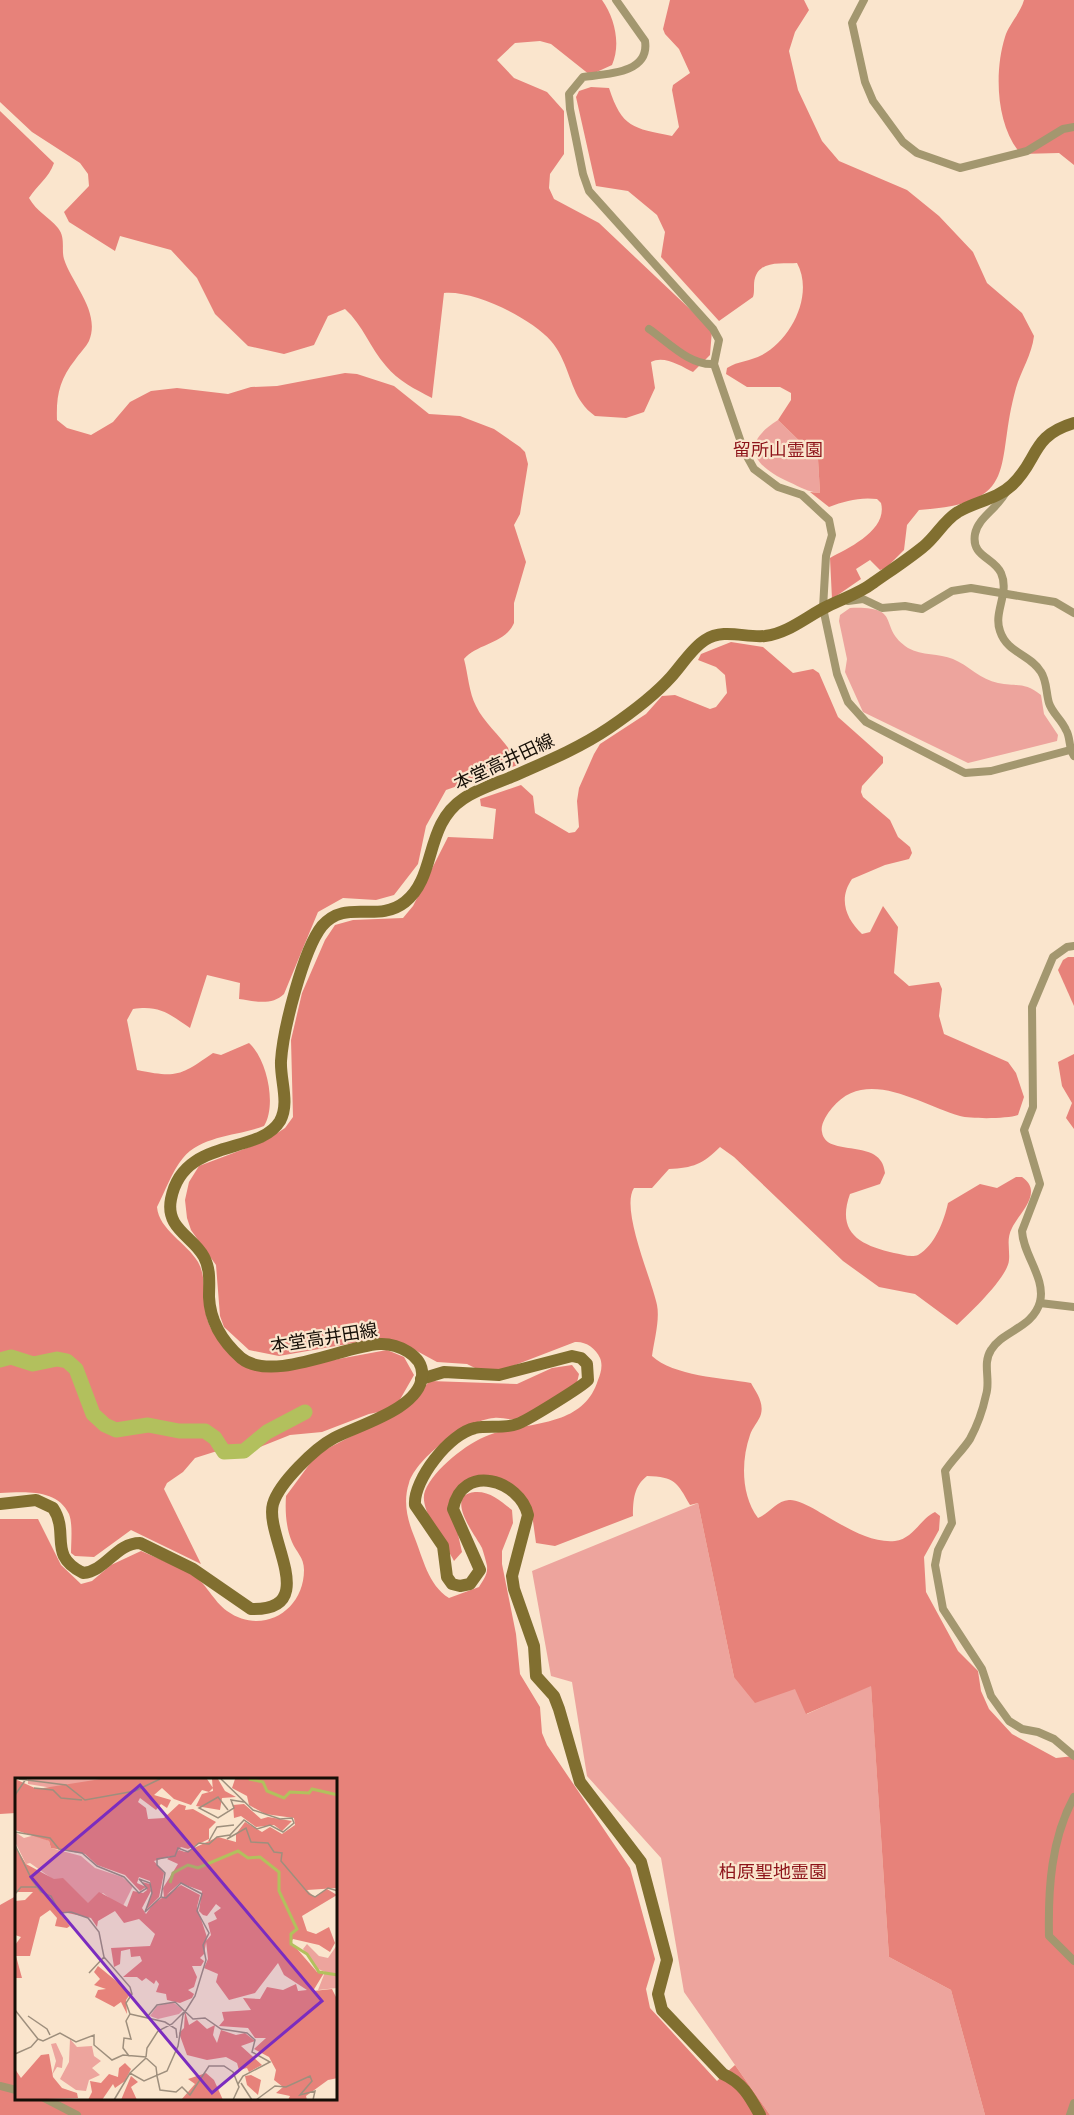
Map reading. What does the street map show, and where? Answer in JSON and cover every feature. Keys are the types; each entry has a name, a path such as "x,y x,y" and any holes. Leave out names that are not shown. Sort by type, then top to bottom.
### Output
{"main road":[{"name":"本堂高井田線","path":"422,1379 419,1361 409,1352 395,1346 377,1344 288,1365 258,1366 240,1357 216,1328 212,1317 210,1278 206,1259 179,1232 171,1218 169,1207 172,1193 180,1178 193,1164 214,1150 270,1132 281,1120 284,1108 281,1064 285,1033 306,960 318,931 335,915 348,911 386,913 412,896 419,886 440,822 465,797 570,751 604,732 653,696 704,640 717,635 762,637 786,631 823,608 865,589 924,546 954,514 990,501 1015,483 1043,439 1074,423"},
{"path":"0,1504 36,1500 46,1502 53,1508 60,1525 61,1553 70,1565 83,1573 96,1569 122,1547 131,1543 140,1543 193,1569 242,1605 260,1610 282,1597 288,1578 273,1526 273,1502 278,1493 319,1448 332,1438 408,1401 422,1379 444,1372 499,1375 572,1356 581,1358 588,1364 588,1380 581,1388 517,1424 474,1428 451,1443 438,1456 417,1486 415,1504 443,1546 447,1578 452,1584 460,1586 470,1584 480,1570 453,1509 459,1493 474,1480 482,1479 500,1485 526,1506 528,1515 512,1576 514,1589 534,1646 536,1676 554,1696 560,1709 580,1782 641,1862 667,1960 658,1994 662,2010 723,2074 736,2080 746,2090 760,2115"}],"street":[{"path":"616,0 645,41 646,48 637,65 629,69 583,77 569,94 583,174 589,191 713,329 718,340 714,364 744,451 754,469 778,487 802,495 829,520 832,536 826,556 823,608 837,674 849,702 866,722 965,773 991,771 1072,753 1067,731 1049,704 1043,675 1036,664 1007,646 1001,635 997,624 1004,592 1000,570 983,557 974,542 978,525 1001,503 1007,489"},
{"path":"864,0 852,23 865,82 873,101 888,124 903,142 917,153 960,168 1027,151 1063,129 1074,127"},
{"path":"649,329 693,361 714,364"},
{"path":"839,601 863,599 882,608 905,606 922,609 959,588 1004,592 1055,602 1074,613"},
{"path":"1074,946 1067,947 1053,957 1032,1007 1033,1107 1024,1130 1040,1184 1022,1231 1022,1239 1039,1281 1040,1303 1021,1328 991,1349 986,1364 989,1381 987,1395 971,1437 945,1472 951,1523 938,1550 936,1565 943,1609 982,1669 991,1696 1009,1721 1022,1729 1038,1732 1054,1739 1074,1756"},
{"path":"1040,1303 1074,1307"},
{"path":"1074,1797 1059,1834 1050,1876 1048,1914 1049,1936 1074,1961"},
{"path":"0,2086 15,2090"},
{"path":"48,2100 77,2115"},
{"path":"1070,2115 1074,2103"}],"green space":[{"name":"留所山霊園","path":"778,420 818,459 820,493 804,489 777,476 760,462 755,454 758,438"},
{"path":"850,608 867,608 884,614 893,633 913,651 953,659 992,681 1025,686 1035,691 1041,695 1044,714 1058,735 1057,741 968,763 863,712 845,672 847,659 839,621 840,615"},
{"name":"柏原聖地霊園","path":"698,1503 734,1677 796,1689 807,1714 871,1685 889,1957 951,1990 985,2115 770,2115 684,1992 661,1858 587,1776 572,1682 551,1676 532,1571"}],"shaded area":[{"path":"0,0 602,0 607,7 615,32 616,49 612,65 590,75 551,44 540,41 515,43 497,60 514,78 547,92 564,111 564,154 550,174 549,188 554,199 599,223 712,330 710,355 693,372 667,361 651,362 655,388 644,412 626,418 595,416 588,410 574,389 565,364 556,348 542,332 530,323 501,307 456,293 444,293 432,398 407,384 391,371 380,359 357,322 345,309 328,316 314,345 284,354 248,346 215,314 197,278 171,250 120,236 115,251 69,222 64,212 89,186 88,174 80,163 32,132 0,102"},
{"path":"670,0 804,0 809,10 795,32 789,51 798,90 822,141 839,161 907,190 939,216 973,252 987,283 1022,313 1034,336 1016,388 1003,459 998,476 990,489 975,499 952,506 919,510 907,525 904,550 886,568 880,570 870,560 856,569 861,579 832,599 830,558 873,530 882,513 881,503 877,499 864,499 846,501 829,507 810,492 820,493 818,459 778,420 791,400 791,393 780,387 747,387 726,374 727,368 758,357 773,348 791,327 801,302 803,288 802,275 797,263 773,264 762,268 755,278 753,297 719,321 661,257 665,232 657,215 628,191 596,186 576,97 579,91 591,87 609,88 624,119 638,128 672,136 679,127 673,85 690,73 679,49 663,29"},
{"path":"1024,0 1074,0 1074,165 1059,153 1021,154 1006,129 999,98 999,66 1005,37"},
{"path":"0,111 54,163 29,198 60,232 64,259 84,298 91,319 92,330 89,341 70,367 62,381 58,395 57,420 67,428 91,435 113,422 130,402 151,391 177,388 228,394 251,387 277,386 345,373 357,374 394,386 429,414 460,416 494,429 525,452 528,464 520,514 514,525 526,562 514,603 514,623 504,635 464,659 470,689 480,714 509,749 518,765 446,790 426,826 418,864 394,895 376,900 343,898 318,912 284,994 279,998 263,1002 239,999 240,983 207,975 190,1028 164,1012 150,1008 133,1009 127,1020 137,1070 161,1074 178,1073 213,1053 221,1055 249,1043 261,1060 265,1071 270,1106 264,1126 210,1140 191,1150 175,1169 157,1207 168,1230 198,1262 203,1279 207,1317 215,1334 268,1372 387,1350 404,1357 414,1375 398,1403 388,1410 369,1414 322,1432 290,1435 260,1447 214,1452 195,1458 183,1472 167,1483 164,1489 201,1564 131,1530 94,1557 75,1556 71,1553 70,1518 64,1506 39,1493 0,1493"},
{"path":"731,642 763,647 793,673 813,669 819,673 838,717 883,757 883,763 862,786 861,792 863,797 890,820 898,837 910,847 912,853 909,859 885,865 852,879 845,894 848,915 862,934 870,932 883,906 898,927 894,973 909,986 939,982 942,989 939,1016 944,1034 1008,1062 1016,1073 1024,1097 1018,1115 972,1118 945,1111 894,1092 877,1089 861,1090 846,1096 832,1108 824,1120 822,1132 826,1140 833,1145 874,1155 882,1162 885,1173 880,1184 850,1194 846,1207 849,1228 861,1241 871,1246 915,1256 924,1251 934,1239 948,1203 980,1184 997,1188 1016,1177 1022,1177 1031,1189 1031,1196 1010,1232 1009,1260 1002,1276 957,1325 915,1294 879,1287 843,1261 734,1157 720,1147 697,1164 685,1168 669,1169 652,1188 634,1188 631,1212 634,1228 658,1311 652,1356 661,1363 685,1372 751,1383 759,1397 762,1410 747,1445 744,1478 748,1499 758,1518 784,1501 798,1501 865,1536 895,1541 907,1537 935,1512 940,1516 939,1530 924,1557 926,1592 958,1651 978,1671 981,1691 989,1709 1012,1734 1056,1758 1074,1756 1074,2115 985,2115 951,1990 889,1957 871,1686 806,1714 795,1689 755,1703 734,1677 698,1503 690,1505 674,1482 647,1476 639,1484 635,1494 633,1516 555,1546 536,1543 532,1514 491,1476 451,1503 462,1552 454,1561 425,1507 425,1491 429,1483 461,1450 480,1439 504,1431 552,1421 580,1407 591,1396 600,1375 601,1361 596,1351 586,1344 575,1342 497,1372 479,1370 467,1364 437,1362 404,1344 376,1339 279,1356 249,1350 224,1327 220,1316 216,1265 191,1230 187,1218 185,1200 189,1182 199,1166 265,1141 285,1128 293,1117 291,1040 302,993 325,940 335,925 353,920 403,918 413,906 448,837 493,839 496,809 481,806 480,799 521,785 533,796 535,813 569,833 575,832 579,827 577,801 579,788 600,744 646,714 662,696 675,695 710,709 716,707 727,693 725,675 716,667 698,660 701,654"},
{"path":"1074,957 1074,1006 1058,970 1063,960"},
{"path":"1074,1054 1074,1129 1066,1118 1072,1103 1062,1086 1058,1062"},
{"path":"572,1365 579,1374 576,1387 532,1415 521,1419 494,1418 470,1425 444,1442 422,1462 414,1473 407,1490 409,1523 431,1578 442,1593 449,1598 479,1587 487,1572 482,1548 464,1517 462,1500 466,1495 475,1492 486,1493 512,1510 513,1523 502,1551 502,1564 516,1634 520,1674 540,1707 542,1733 547,1745 630,1868 655,1959 646,1989 650,2008 717,2081 735,2065 770,2115 0,2115 0,1905 15,1897 15,2100 338,2100 338,1778 15,1778 15,1813 0,1814 0,1519 38,1519 61,1565 81,1584 92,1581 111,1565 141,1551 196,1577 227,1611 240,1618 254,1621 267,1620 289,1608 302,1585 304,1565 288,1531 286,1496 317,1454 400,1411 430,1381 517,1384 552,1368"}],"waterway":[{"path":"0,1360 11,1357 33,1364 57,1359 67,1361 76,1369 93,1414 105,1425 116,1430 148,1425 179,1431 205,1431 215,1438 224,1452 244,1451 267,1432 305,1412"}]}
